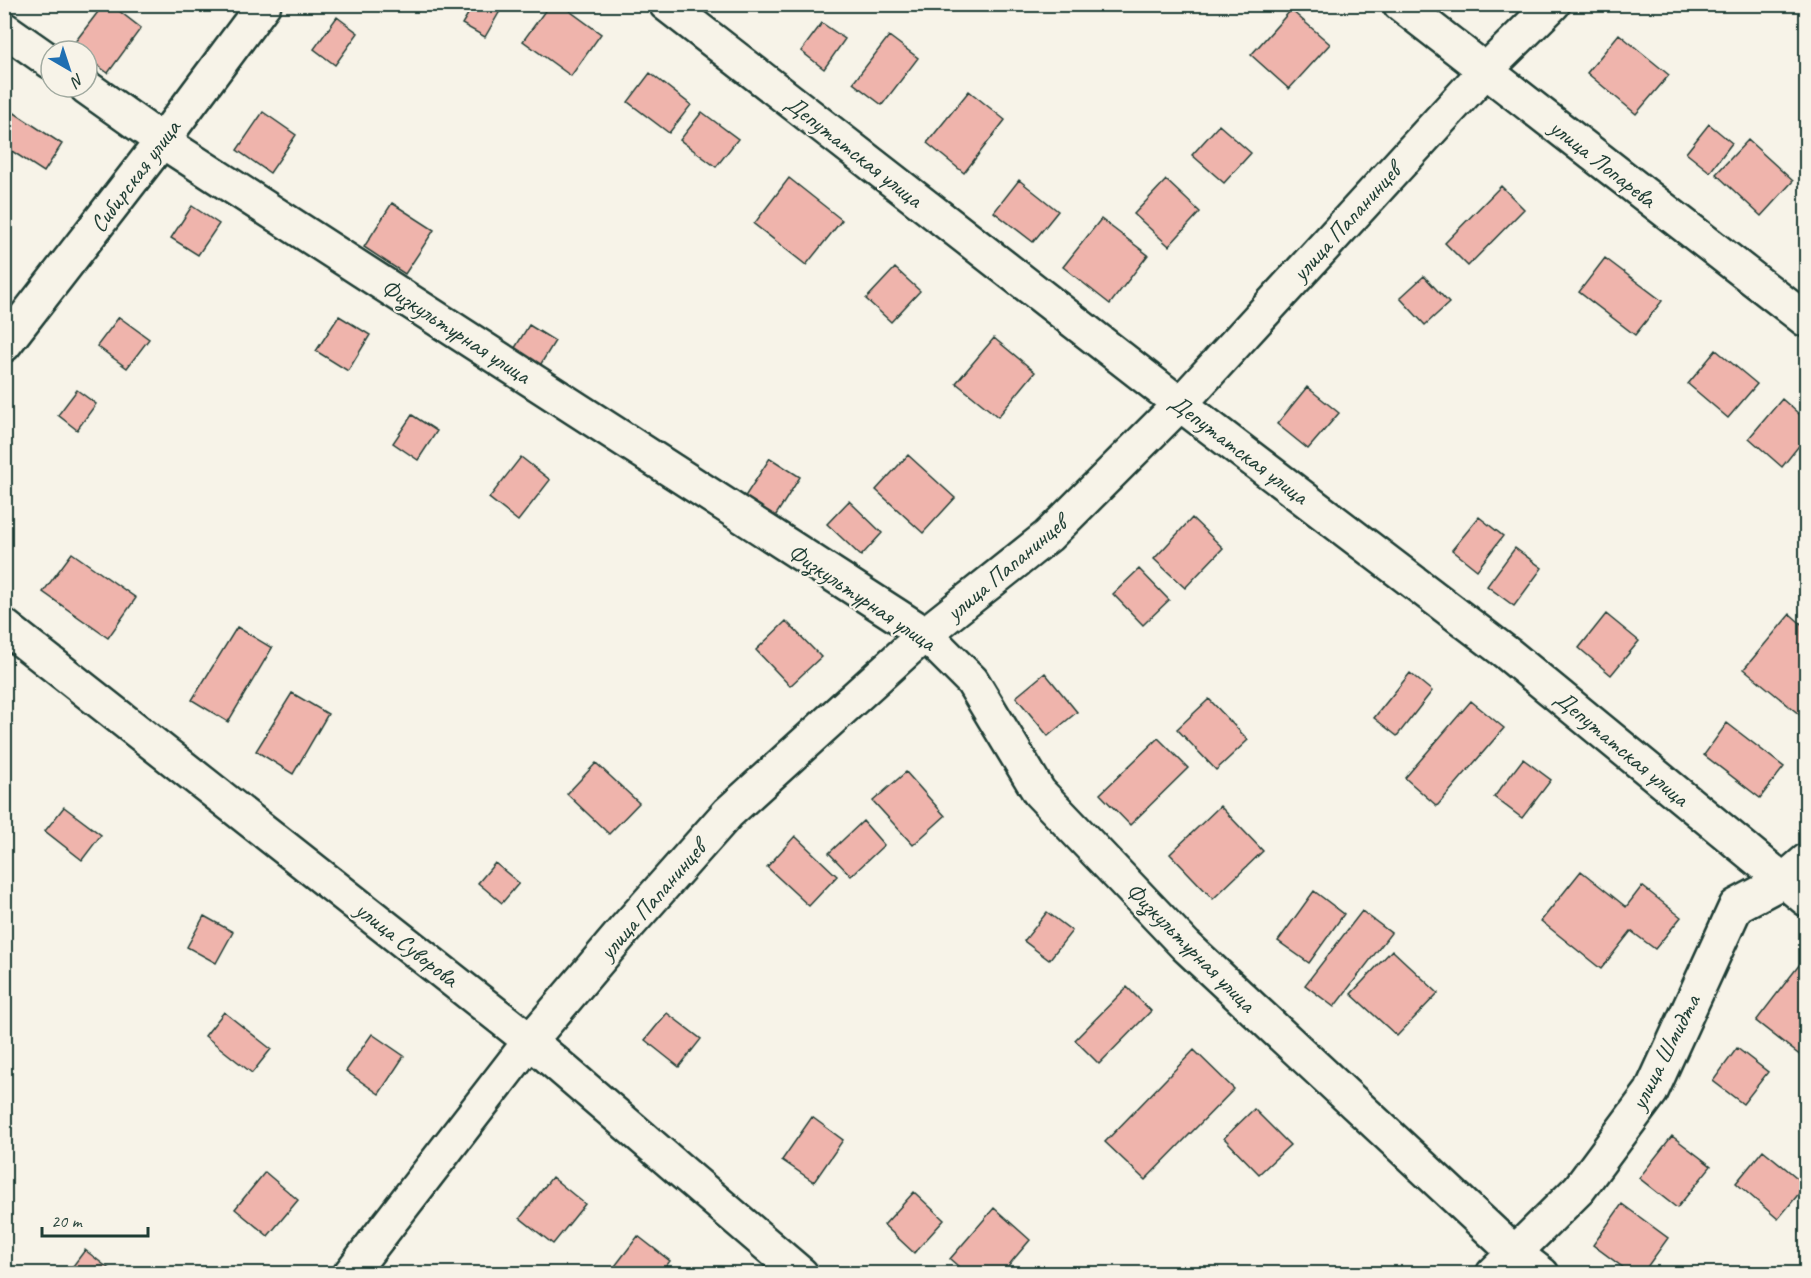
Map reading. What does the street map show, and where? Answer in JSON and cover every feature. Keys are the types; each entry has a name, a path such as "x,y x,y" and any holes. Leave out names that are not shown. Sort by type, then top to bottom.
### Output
{"street":[{"name":"Сибирская улица","path":"4,345 162,141 264,4"},
{"name":"Депутатская улица","path":"666,4 1798,880"},
{"name":"улица Лопарева","path":"1400,4 1806,320"},
{"name":"улица Папанинцев","path":"350,1274 530,1041 625,929 729,813 925,634 1048,536 1180,404 1485,71 1553,4"},
{"path":"4,29 39,54"},
{"name":"Физкультурная улица","path":"99,96 162,141 925,634 972,681 1039,792 1186,946 1504,1263 1542,1274"},
{"name":"улица Суворова","path":"4,626 530,1041 801,1274"},
{"name":"улица Шмидта","path":"1504,1263 1579,1189 1651,1092 1736,906 1798,880"}],"building":[{"path":"104,4 110,4 141,28 108,73 99,67 99,39 77,39"},
{"path":"474,4 504,4 485,37 462,24"},
{"path":"550,4 560,4 601,34 571,76 523,41"},
{"path":"1291,10 1330,44 1289,89 1251,55"},
{"path":"337,17 358,33 335,65 314,49"},
{"path":"822,23 845,39 824,69 801,51"},
{"path":"1619,34 1669,75 1636,114 1587,73"},
{"path":"889,36 918,58 882,105 853,83"},
{"path":"650,73 691,105 669,133 628,102"},
{"path":"969,91 1005,120 964,173 927,143"},
{"path":"13,112 62,144 44,172 4,146 4,125"},
{"path":"263,112 296,135 270,173 237,150"},
{"path":"702,112 738,139 716,167 680,140"},
{"path":"1709,124 1732,143 1710,172 1686,153"},
{"path":"1219,125 1251,153 1224,183 1192,155"},
{"path":"1748,140 1793,181 1761,216 1716,174"},
{"path":"789,178 842,220 806,265 754,224"},
{"path":"1019,180 1058,211 1033,242 994,212"},
{"path":"1166,180 1200,212 1169,246 1134,214"},
{"path":"1501,186 1524,209 1468,266 1445,243"},
{"path":"392,203 434,230 405,274 364,247"},
{"path":"192,206 219,224 198,255 171,238"},
{"path":"1101,219 1148,255 1110,304 1063,267"},
{"path":"1605,258 1662,301 1635,335 1579,292"},
{"path":"895,268 920,291 891,322 866,299"},
{"path":"1424,276 1449,303 1425,325 1400,298"},
{"path":"339,316 370,335 348,371 316,351"},
{"path":"119,317 149,339 127,368 97,346"},
{"path":"529,325 555,341 539,367 513,351"},
{"path":"994,338 1035,372 998,417 956,383"},
{"path":"1716,350 1757,384 1728,418 1688,384"},
{"path":"1307,387 1339,413 1308,449 1277,424"},
{"path":"77,390 96,404 77,430 58,415"},
{"path":"1782,399 1806,420 1806,437 1782,467 1749,438"},
{"path":"412,415 437,431 418,460 393,443"},
{"path":"908,455 955,498 923,533 876,490"},
{"path":"521,457 550,480 518,521 489,498"},
{"path":"770,458 800,477 774,518 744,498"},
{"path":"849,501 882,533 861,556 827,524"},
{"path":"1479,517 1503,536 1477,570 1452,550"},
{"path":"1192,518 1223,548 1185,588 1154,559"},
{"path":"1515,548 1542,568 1514,606 1487,586"},
{"path":"72,553 136,598 108,638 43,592"},
{"path":"1139,569 1169,600 1143,625 1113,594"},
{"path":"1606,614 1639,641 1611,675 1579,648"},
{"path":"1790,614 1806,628 1806,720 1744,669"},
{"path":"786,621 821,657 790,686 756,650"},
{"path":"237,627 272,648 228,722 192,700"},
{"path":"1045,673 1077,712 1048,736 1016,697"},
{"path":"1410,673 1432,691 1397,736 1374,718"},
{"path":"292,693 328,714 293,774 256,751"},
{"path":"1209,699 1248,740 1216,770 1177,729"},
{"path":"1471,701 1504,728 1437,806 1405,778"},
{"path":"1727,723 1784,767 1760,798 1704,755"},
{"path":"1158,738 1188,768 1130,825 1100,794"},
{"path":"1523,759 1551,780 1522,818 1494,797"},
{"path":"596,763 639,803 609,834 567,794"},
{"path":"906,772 945,816 913,845 873,801"},
{"path":"1220,806 1263,851 1213,899 1170,854"},
{"path":"64,807 101,835 82,860 45,831"},
{"path":"863,821 884,845 851,876 829,853"},
{"path":"795,836 837,876 809,906 767,867"},
{"path":"495,863 519,883 502,903 478,883"},
{"path":"1581,871 1626,907 1642,886 1681,917 1655,949 1631,931 1601,969 1541,921"},
{"path":"1314,891 1344,914 1309,963 1278,941"},
{"path":"1362,911 1391,933 1334,1007 1305,985"},
{"path":"1047,912 1072,931 1049,960 1024,941"},
{"path":"204,916 233,932 216,963 187,947"},
{"path":"1392,950 1438,993 1397,1036 1351,994"},
{"path":"1800,964 1806,968 1806,1060 1756,1021"},
{"path":"1127,987 1151,1011 1099,1064 1075,1040"},
{"path":"224,1012 271,1049 252,1073 205,1036"},
{"path":"667,1013 701,1039 679,1067 645,1040"},
{"path":"372,1034 404,1056 379,1094 346,1071"},
{"path":"1737,1048 1768,1072 1743,1104 1713,1081"},
{"path":"1194,1050 1234,1089 1145,1180 1105,1142"},
{"path":"1254,1109 1290,1145 1259,1174 1224,1138"},
{"path":"812,1117 843,1140 814,1182 782,1160"},
{"path":"1672,1136 1711,1166 1677,1208 1639,1178"},
{"path":"1763,1150 1806,1185 1778,1219 1736,1183"},
{"path":"265,1172 298,1200 268,1236 235,1209"},
{"path":"552,1177 585,1204 553,1244 520,1218"},
{"path":"914,1192 944,1220 914,1253 884,1225"},
{"path":"1622,1204 1668,1238 1642,1274 1632,1274 1593,1245"},
{"path":"994,1208 1030,1240 1001,1274 967,1274 950,1259"},
{"path":"638,1236 670,1261 660,1274 609,1274"},
{"path":"85,1250 113,1272 111,1274 67,1274"}]}
